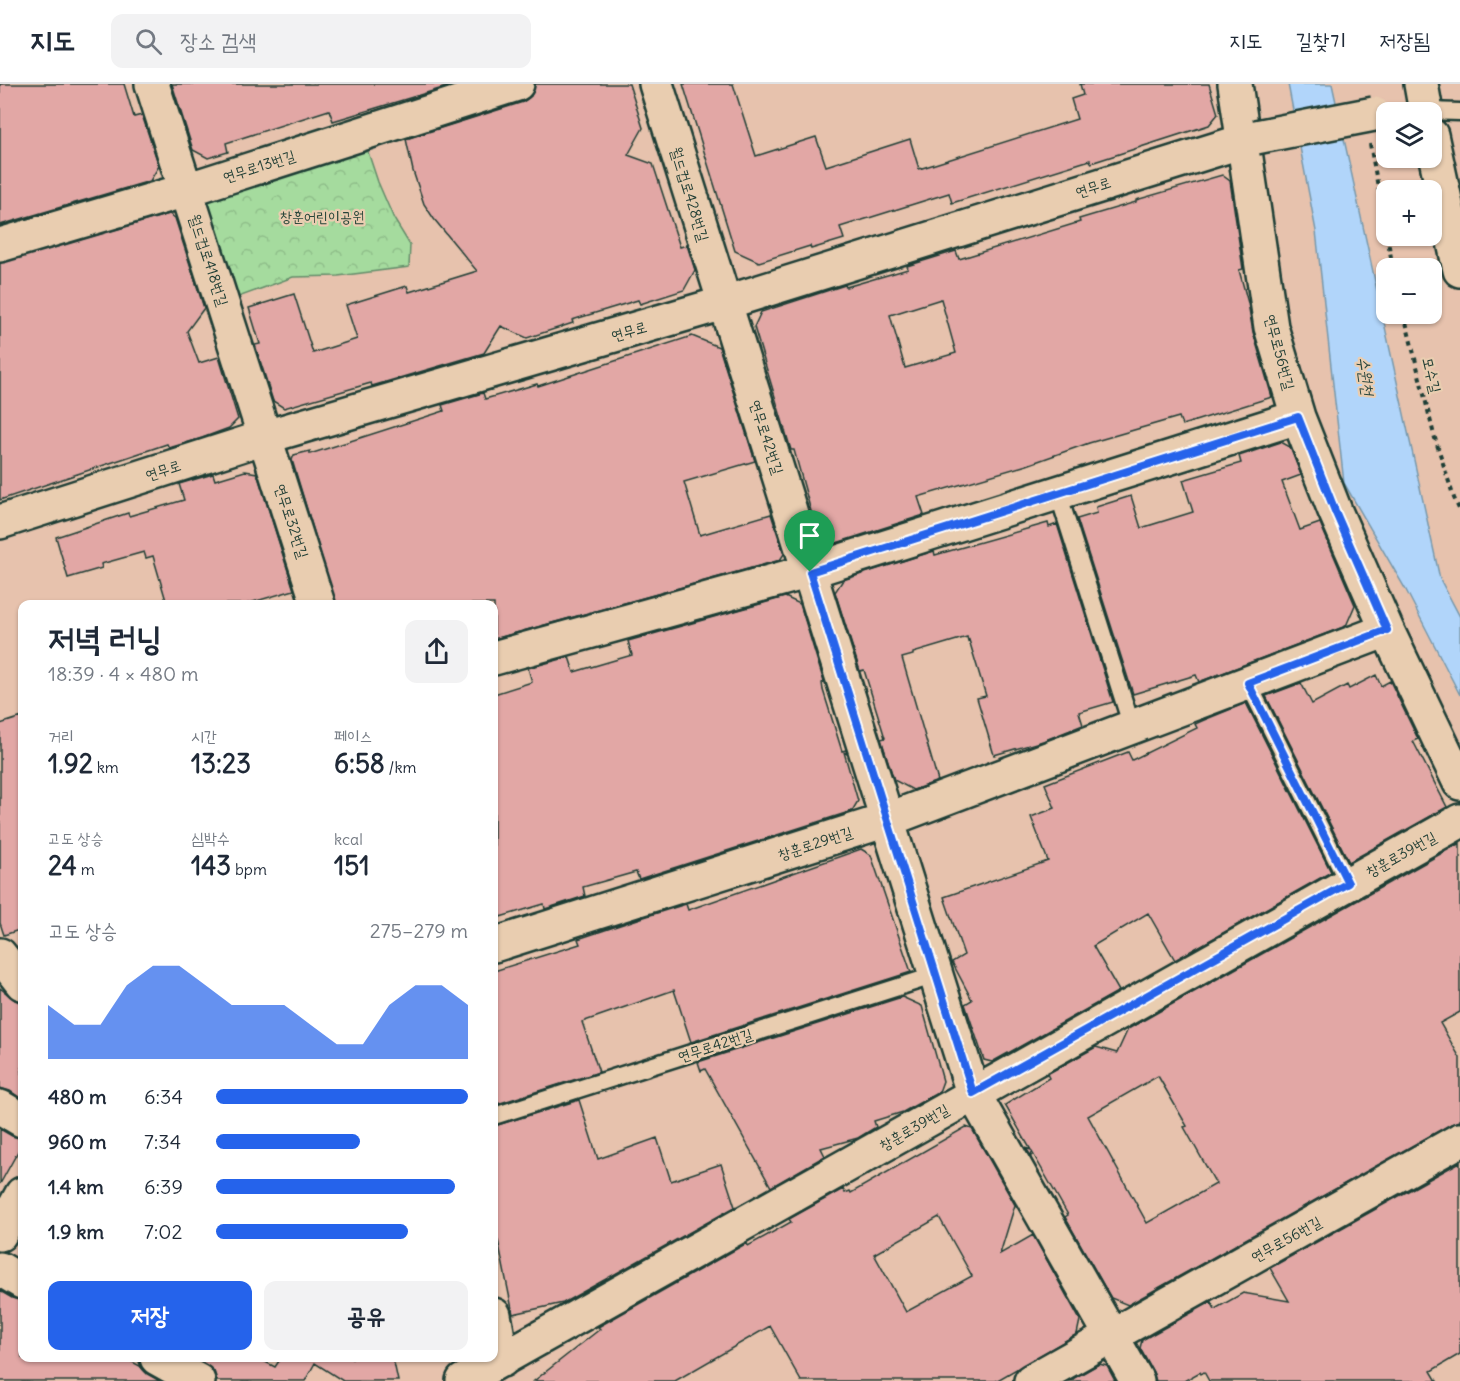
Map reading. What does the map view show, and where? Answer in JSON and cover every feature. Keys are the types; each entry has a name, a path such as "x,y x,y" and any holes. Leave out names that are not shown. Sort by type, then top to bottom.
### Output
{"street":[{"name":"월드컵로418번길","path":"152,84 265,437"},
{"name":"연무로13번길","path":"0,246 186,190 517,84"},
{"name":"월드컵로428번길","path":"656,84 724,303"},
{"name":"연무로56번길","path":"1235,84 1250,138 1271,327 1298,417 1335,511 1387,630 1460,783"},
{"name":"연무로","path":"0,522 265,437 724,303 1250,138 1376,119"},
{"path":"1423,168 1460,270"},
{"name":"연무로42번길","path":"724,303 973,1093 1137,1381"},
{"path":"498,657 810,572 1298,417"},
{"name":"연무로32번길","path":"265,437 317,600"},
{"name":"창훈로29번길","path":"498,944 887,820 1387,630"},
{"name":"창훈로39번길","path":"463,1381 1460,821"},
{"path":"0,955 18,978"},
{"path":"0,1107 18,1118"},
{"name":"연무로56번길","path":"1111,1337 1460,1140"},
{"path":"0,1234 18,1201"},
{"path":"0,1269 18,1280"},
{"path":"1031,1381 1111,1337"},
{"path":"498,1338 502,1360"},
{"path":"164,1362 198,1381"}],"lane":[{"path":"1442,113 1460,112"},
{"path":"1058,493 1132,726"},
{"path":"1248,683 1348,883"},
{"name":"연무로42번길","path":"498,1115 936,975"}],"path":[{"name":"모수길","path":"1407,324 1434,435 1460,511"}],"green space":[{"name":"창훈어린이공원","path":"363,137 378,182 394,219 410,245 409,267 338,276 293,277 233,299 204,193"}],"water":[{"name":"수원천","path":"1288,84 1332,84 1376,286 1376,324 1384,324 1440,579 1460,617 1460,695 1406,590 1344,483 1316,231"}],"building":[{"path":"0,84 124,84 134,117 142,115 159,166 150,181 0,225"},
{"path":"172,84 456,84 333,121 329,110 226,143 228,152 208,158 193,150"},
{"path":"535,84 629,84 643,128 628,155 653,164 680,247 687,245 695,270 684,290 640,304 638,300 572,320 573,323 527,338 501,326 484,353 372,386 371,383 284,408 273,401 255,345 260,344 249,308 294,294 313,353 357,339 346,305 407,286 409,292 477,271 424,204 406,139 523,102 531,96"},
{"path":"683,84 733,84 756,156 816,137 826,166 910,139 919,169 1077,119 1071,99 1083,95 1080,84 1209,84 1218,114 1209,125 1091,163 1090,160 952,203 949,193 840,227 844,239 811,249 810,246 759,262 735,251"},
{"path":"1222,175 1230,181 1243,269 1239,270 1253,332 1272,397 1182,425 1179,417 1089,443 1027,465 918,497 924,515 830,545 819,540 794,450 791,450 754,327 761,312 845,285 846,287 908,269 907,266 956,251 959,259 1080,222 1079,219 1136,202 1136,200","holes":["941,299 956,353 905,368 890,315"]},
{"path":"169,214 175,218 204,308 187,331 199,363 219,357 238,419 229,428 202,438 169,448 167,444 0,500 0,263"},
{"path":"692,336 719,347 755,461 684,482 700,535 771,514 784,554 780,560 498,638 498,600 335,600 292,460 294,455 310,451 310,454 444,411 442,405 483,393 485,399 537,384 538,386"},
{"path":"1281,442 1290,447 1301,475 1282,482 1300,530 1320,523 1355,605 1346,626 1199,682 1196,675 1133,694 1077,519 1097,513 1096,507 1131,496 1141,528 1193,512 1183,480 1241,463 1239,456"},
{"path":"245,471 257,473 294,590 260,600 166,600 153,556 146,558 144,552 101,564 102,568 68,578 56,537 128,513 129,516 184,500 179,484 213,474 215,480"},
{"path":"1048,523 1049,527 1057,524 1113,702 1079,712 1083,725 1043,741 994,755 977,698 986,696 967,637 913,653 913,655 902,658 938,781 913,790 894,780 881,739 885,738 864,670 860,671 835,592 843,580 934,551 935,555"},
{"path":"785,597 800,604 842,751 846,750 847,754 844,752 858,801 852,811 639,879 636,872 583,887 585,896 545,909 544,904 500,917 498,910 498,693 532,682 528,668 569,657 574,672 632,655 628,641"},
{"path":"1376,675 1381,686 1390,681 1418,739 1413,741 1447,807 1349,862 1266,696 1301,683 1312,704 1347,685 1349,689"},
{"path":"1246,703 1331,872 1175,960 1148,913 1093,946 1119,991 992,1062 984,1060 965,1004 972,1000 952,962 964,955 944,897 1048,861 1031,817 1055,808 1045,784 1128,752 1132,760 1197,728 1195,724"},
{"path":"18,718 18,930 4,935 0,923 0,724"},
{"path":"1460,843 1460,1012 1440,1023 1460,1058 1460,1121 1128,1305 1111,1298 1065,1217 1068,1215 1032,1152 1031,1156 1026,1148 1031,1150 1005,1105 1049,1078 1047,1074 1096,1047 1117,1053 1128,1029","holes":["1158,1076 1187,1126 1184,1127 1216,1184 1147,1223 1088,1116"]},
{"path":"861,849 871,855 911,972 691,1042 674,990 582,1022 599,1072 498,1104 498,970 580,944 578,939 644,917 686,904 688,910"},
{"path":"0,988 18,1001 18,1096 0,1088"},
{"path":"902,997 922,1006 943,1081 939,1092 903,1112 874,1121 876,1127 858,1138 821,1148 825,1156 771,1187 705,1069 701,1071 698,1062"},
{"path":"579,1100 598,1159 657,1138 671,1181 721,1164 735,1207 563,1303 513,1314 498,1240 498,1125"},
{"path":"966,1127 972,1129 1015,1205 1000,1254 1033,1235 1080,1320 1077,1334 996,1381 801,1381 770,1326 675,1381 534,1381 600,1329 598,1327 747,1243 748,1246 791,1222 789,1219 843,1189 845,1193 850,1191 851,1193","holes":["939,1217 972,1276 906,1312 874,1254"]},
{"path":"0,1129 18,1138 18,1151 0,1184"},
{"path":"1460,1162 1460,1354 1431,1371 1437,1381 1209,1381 1204,1372 1201,1374 1200,1372 1184,1381 1156,1381 1140,1348 1142,1340 1211,1302 1215,1309 1243,1293 1289,1301 1270,1268"},
{"path":"0,1291 18,1300 18,1362 132,1362 160,1381 0,1381"},
{"path":"202,1362 266,1362 275,1367 278,1362 394,1362 398,1381 343,1381 315,1363 305,1381 217,1381 214,1371"},
{"path":"1099,1364 1107,1366 1115,1381 1069,1381"}],"route":[{"path":"1298,417 1335,511 1387,630 1248,683 1348,883 973,1093 810,572 1298,417"}]}
